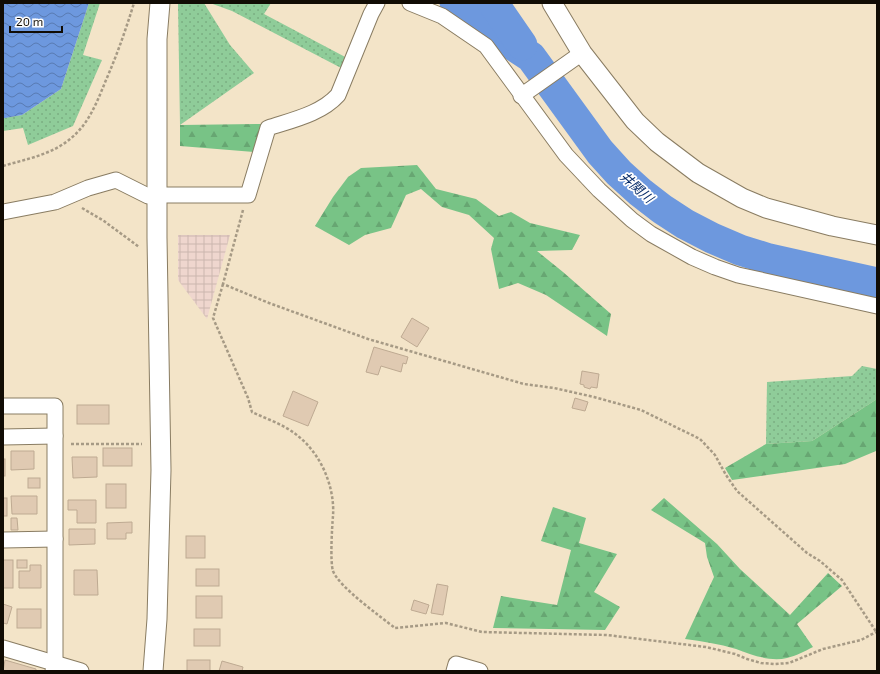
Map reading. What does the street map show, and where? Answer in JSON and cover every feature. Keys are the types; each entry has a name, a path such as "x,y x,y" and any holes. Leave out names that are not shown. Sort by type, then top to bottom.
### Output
{"street":[{"path":"153,671 157,619 160,444 158,39 160,3"},
{"path":"3,212 55,202 88,188 116,180 148,196 158,194 248,195 268,128 316,111 330,104 338,95 371,14 377,3"},
{"path":"410,3 442,16 486,46 524,94 566,155 632,220 671,246 715,267 738,275 877,306"},
{"path":"552,3 582,53 635,121 657,142 698,173 742,198 766,208 832,226 877,235"},
{"path":"524,94 582,53"},
{"path":"3,406 54,406 54,668"},
{"path":"3,437 55,440"},
{"path":"3,540 55,539"},
{"path":"3,648 54,668 81,671"},
{"path":"454,671 456,664 480,671"}],"path":[{"path":"3,166 49,152 70,140 86,123 96,104 120,45 134,3"},
{"path":"223,284 269,303 368,339 524,384 554,388 641,410 700,439 715,455 726,475 737,490 807,553 820,561 842,580 876,632 861,640 823,649 789,663 775,664 761,663 706,647 607,634 482,632 446,623 395,628 362,602 338,579 332,570 334,502 328,477 315,454 297,435 252,412 248,398 213,318 248,195"},
{"path":"64,199 104,221 125,235 144,251 158,266"},
{"path":"55,440 160,444"}],"shaded area":[{"path":"178,235 230,235 207,319 178,280"}],"green space":[{"path":"89,3 100,3 83,55 102,60 73,126 28,145 23,128 3,131 3,118 22,115 61,89"},
{"path":"178,3 204,3 230,45 254,73 180,125"},
{"path":"210,3 271,3 264,14 349,59 345,70 232,11"},
{"path":"262,124 254,152 180,146 180,125"},
{"path":"417,165 436,189 476,199 499,216 511,212 530,223 580,235 572,250 537,251 611,314 607,336 546,295 518,283 499,289 491,249 494,238 469,215 442,207 421,189 406,195 391,228 365,235 349,245 315,226 333,197 348,177 361,168"},
{"path":"862,366 877,369 877,399 812,441 766,444 767,382 852,376"},
{"path":"877,399 876,451 845,464 732,480 725,468 766,444 812,441"},
{"path":"664,498 717,544 740,569 790,615 828,573 842,586 797,624 813,647 790,657 774,659 748,654 717,644 685,639 714,577 707,557 705,543 651,510"},
{"path":"553,507 586,518 579,543 617,554 594,592 620,607 605,630 493,628 501,596 557,605 571,550 541,541"}],"water":[{"path":"3,3 89,3 61,89 22,115 5,118 3,118"}],"building":[{"path":"412,318 429,328 417,347 401,337"},
{"path":"374,347 408,357 406,364 403,363 401,372 381,366 378,375 366,372"},
{"path":"582,371 599,374 597,388 591,387 590,389 580,384"},
{"path":"293,391 318,402 308,426 283,416"},
{"path":"575,398 588,402 585,411 572,408"},
{"path":"77,405 109,405 109,424 77,424"},
{"path":"103,448 132,448 132,466 103,466"},
{"path":"11,451 34,451 34,469 11,470"},
{"path":"72,457 97,457 97,477 73,478"},
{"path":"3,459 5,459 5,476 3,476"},
{"path":"28,478 40,478 40,488 28,488"},
{"path":"106,484 126,484 126,508 106,508"},
{"path":"11,496 37,496 37,514 12,514"},
{"path":"3,498 7,498 7,516 3,516"},
{"path":"68,500 96,500 96,523 77,523 77,510 68,510"},
{"path":"11,518 17,518 18,530 11,530"},
{"path":"132,522 132,533 126,533 126,539 107,539 107,523"},
{"path":"69,529 95,529 95,544 69,545"},
{"path":"186,536 205,536 205,558 186,558"},
{"path":"3,560 13,560 13,588 3,588"},
{"path":"17,560 27,560 27,568 17,568"},
{"path":"30,565 41,565 41,588 19,588 19,571 30,571"},
{"path":"196,569 219,569 219,586 196,586"},
{"path":"74,570 97,570 98,595 74,595"},
{"path":"437,584 448,586 443,615 431,613"},
{"path":"196,596 222,596 222,618 196,618"},
{"path":"414,600 429,605 426,614 411,610"},
{"path":"3,604 12,607 7,624 3,623"},
{"path":"17,609 41,609 41,628 17,628"},
{"path":"194,629 220,629 220,646 194,646"},
{"path":"5,660 36,669 36,671 3,671"},
{"path":"187,660 210,660 210,671 187,671"},
{"path":"222,661 243,667 242,671 219,671"}],"waterway":[{"name":"井関川","path":"455,3 462,12 531,57 600,152 619,173 662,209 685,224 740,250 769,259 877,283"},
{"path":"493,3 522,45"}]}
